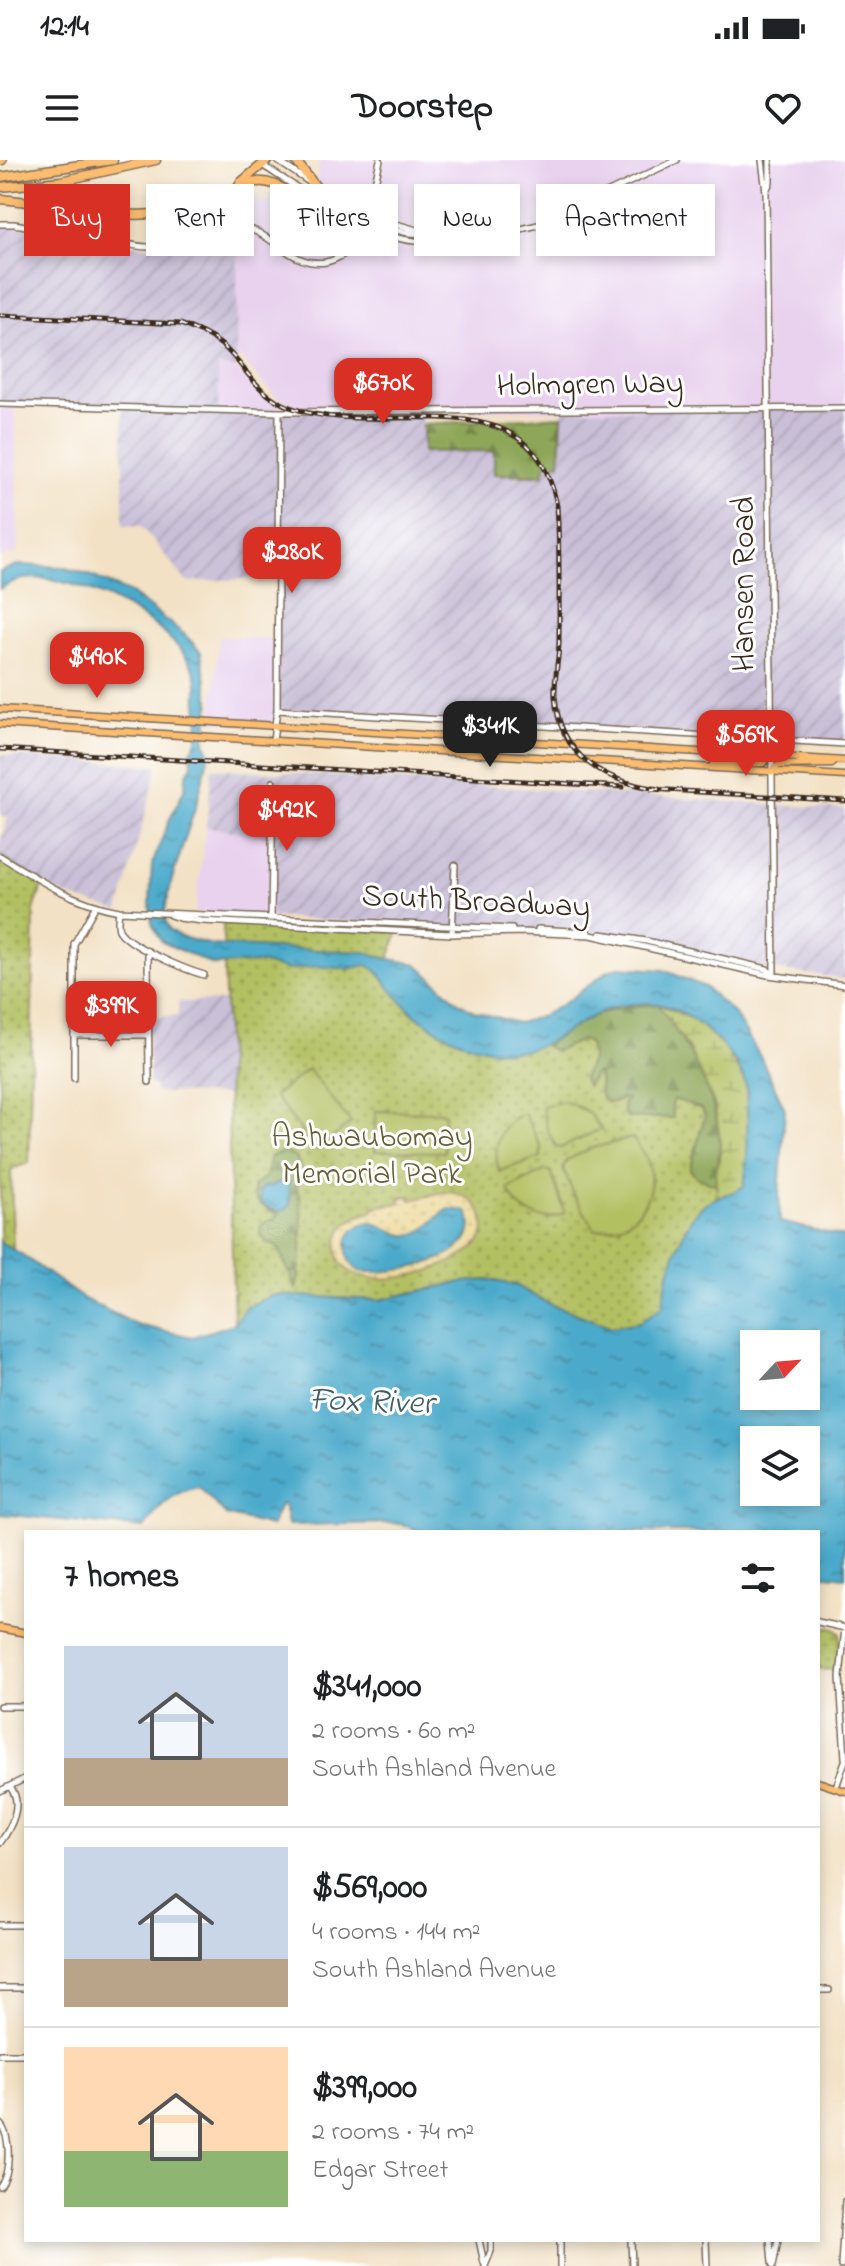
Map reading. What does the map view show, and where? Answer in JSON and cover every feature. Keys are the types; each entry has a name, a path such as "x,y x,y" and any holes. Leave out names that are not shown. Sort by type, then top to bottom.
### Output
{"highway":[{"path":"0,177 113,160"},
{"path":"0,187 61,181 156,160"},
{"path":"295,160 314,184"},
{"path":"237,184 262,162"},
{"path":"248,184 271,184"},
{"path":"0,199 146,214"}],"main road":[{"path":"0,709 845,762"},
{"path":"0,724 845,776"},
{"path":"700,767 763,763 770,756"},
{"path":"770,771 779,765 845,762"},
{"path":"0,1628 24,1633"},
{"path":"820,1783 845,1791"}],"street":[{"path":"276,160 312,184"},
{"path":"375,184 380,160"},
{"path":"520,229 538,225 677,160"},
{"name":"Hansen Road","path":"762,160 766,192 774,975"},
{"name":"Hansen Road","path":"766,192 770,182 770,160"},
{"path":"262,162 293,184"},
{"path":"0,224 149,247 216,228 238,226 260,232 270,239"},
{"path":"293,256 314,262 340,256"},
{"name":"Holmgren Way","path":"0,404 279,412 845,408"},
{"path":"273,741 277,710 279,412"},
{"path":"277,710 845,744"},
{"path":"271,920 273,782"},
{"name":"South Broadway","path":"0,856 64,895 95,907 119,911 194,920 452,926 492,930 560,929 628,937 767,969 774,975"},
{"path":"452,934 455,865"},
{"path":"74,1078 74,944 95,907"},
{"path":"119,911 118,928 148,951 204,975"},
{"name":"South Broadway","path":"271,920 452,934 521,932 591,935 774,975 845,985"},
{"path":"148,951 149,1082"},
{"path":"74,1035 148,1035"},
{"path":"820,1622 845,1628 840,1677 845,1760 842,1779 836,1787"},
{"path":"0,1706 24,1706"},
{"path":"0,1791 24,1779"},
{"path":"0,1843 17,1801 10,1787"},
{"path":"0,1925 24,1925"},
{"path":"0,1988 24,1988"},
{"path":"820,1990 829,1990"},
{"path":"0,2054 24,2054"},
{"path":"0,2124 7,2137 7,2172 0,2186"},
{"path":"841,2266 845,2201"},
{"path":"479,2242 485,2265"},
{"path":"485,2265 491,2242"},
{"path":"560,2242 560,2266"},
{"path":"631,2242 632,2266"},
{"path":"706,2242 707,2266"},
{"path":"770,2242 773,2266"},
{"path":"773,2266 778,2242"}],"shaded area":[{"path":"320,160 845,160 845,408 310,412 276,397 236,354 238,256 254,256 254,203 270,201 270,256 398,256 398,236 414,239 414,256 520,256 520,184 414,184 414,230 398,225 398,184 316,184"},
{"path":"0,224 24,228 24,256 130,256 130,244 146,247 146,256 238,256 236,368 218,366 219,411 423,412 423,452 495,451 495,474 560,463 562,410 845,408 845,744 277,710 278,577 187,582 141,526 123,525 123,408 0,404"},
{"path":"218,366 236,368 265,398 293,412 218,412"},
{"path":"0,404 15,404 18,552 0,558"},
{"path":"219,637 278,639 276,726 212,722"},
{"path":"0,755 158,766 119,911 64,895 0,856 0,843 8,817 0,815"},
{"path":"212,768 845,809 845,979 767,969 628,937 566,929 492,930 271,917 272,837 206,827"},
{"path":"206,827 272,837 271,917 195,913"},
{"path":"225,1001 227,1095 155,1092 155,1085 149,1084 148,1017 178,1016 178,1002"}],"green space":[{"path":"562,416 560,463 546,463 543,475 494,474 494,451 423,452 423,424"},
{"path":"0,856 43,883 34,910 29,1163 11,1169 13,1249 0,1242"},
{"name":"Ashwaubomay Memorial Park","path":"223,922 398,931 389,959 377,971 412,1013 446,1035 580,1021 617,1006 658,1004 697,1021 744,1186 713,1199 696,1214 676,1252 663,1306 640,1322 612,1327 547,1303 515,1285 489,1280 462,1282 379,1300 274,1295 246,1307 234,1324"},
{"path":"658,1004 688,1050 711,1099 720,1142 717,1185 696,1177 690,1169 705,1116 702,1109 674,1099 673,1118 628,1118 623,1112 623,1103 627,1099 607,1103 600,1096 599,1074 595,1073 587,1086 583,1079 592,1057 589,1044 582,1040 555,1051 545,1046 597,1014"},
{"path":"658,1004 697,1021 725,1047 746,1083 749,1154 744,1186 736,1192 717,1196 715,1170 720,1158 720,1138 714,1103 690,1051"},
{"path":"308,1069 351,1123 317,1150 274,1096"},
{"path":"565,1101 588,1112 601,1129 561,1148 556,1146 548,1132 542,1106"},
{"path":"375,1111 444,1112 444,1152 375,1151"},
{"path":"524,1113 541,1147 541,1157 499,1171 496,1153 503,1129"},
{"path":"633,1138 650,1170 646,1201 624,1223 595,1230 574,1195 563,1168 567,1160 592,1148"},
{"path":"284,1152 296,1157 300,1167 296,1188 301,1207 302,1237 296,1289 278,1247 266,1242 260,1233 261,1224 275,1219 277,1215 258,1201 253,1193 253,1187 266,1176 271,1156"},
{"path":"546,1170 551,1172 565,1213 547,1218 524,1210 508,1189"},
{"path":"820,1625 835,1629 840,1634 838,1669 820,1670"}],"sand":[{"path":"443,1192 464,1196 480,1210 484,1232 470,1251 428,1271 403,1277 379,1279 358,1275 343,1265 337,1248 340,1234 347,1223 372,1212 374,1207 400,1203 400,1198 409,1196 411,1200"}],"water":[{"name":"Fox River","path":"18,565 61,567 87,574 131,593 185,635 201,652 210,705 205,741 209,753 165,910 169,929 181,937 212,945 365,952 417,964 457,1001 474,1011 518,1023 542,1016 608,971 619,967 664,970 705,987 735,1015 761,1058 785,1109 780,1222 845,1237 845,1577 820,1574 820,1530 417,1530 403,1523 288,1525 284,1504 280,1505 271,1526 226,1515 199,1487 181,1492 167,1501 144,1528 0,1514 0,1242 82,1298 137,1325 192,1337 234,1324 246,1307 274,1295 379,1300 462,1282 489,1280 515,1285 547,1303 612,1327 640,1322 663,1306 671,1266 689,1223 705,1204 744,1186 748,1137 746,1089 740,1071 722,1046 698,1023 671,1008 648,1003 621,1006 602,1012 536,1047 521,1051 490,1049 459,1040 431,1026 406,1006 379,974 366,965 348,969 317,966 289,970 260,963 214,965 162,942 152,923 152,865 192,764 191,751 198,729 195,673 184,654 167,636 121,604 95,592 44,579 11,583 0,589 0,572"},
{"path":"289,1181 290,1204 287,1209 277,1211 263,1205 259,1196 262,1187"},
{"path":"450,1209 467,1211 471,1228 465,1242 452,1253 434,1261 392,1271 359,1271 350,1262 347,1241 356,1228 371,1223 399,1234 415,1234"}],"railway":[{"path":"0,315 180,324 218,342 260,388 290,407 326,416 448,418 485,424 517,437 542,464 557,506 559,641 555,696 565,735 575,750 603,773 659,789"},
{"path":"0,749 623,787"},
{"path":"651,789 845,801"}]}
